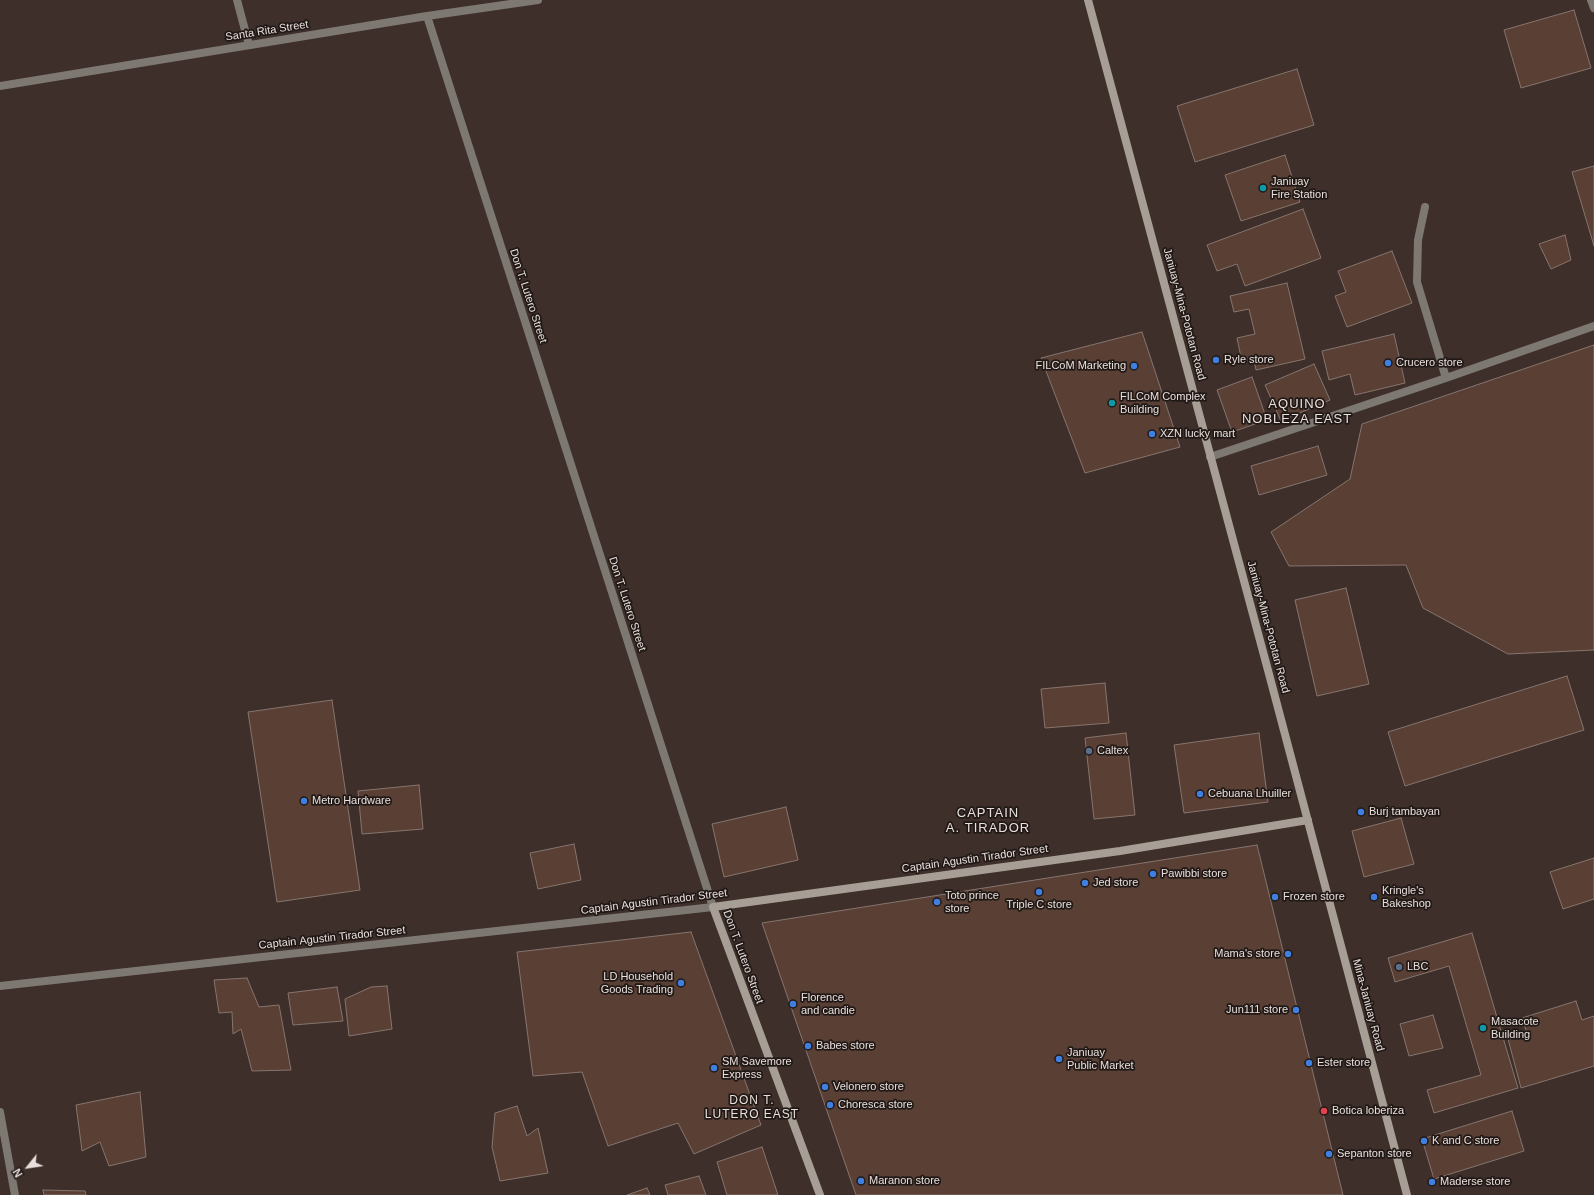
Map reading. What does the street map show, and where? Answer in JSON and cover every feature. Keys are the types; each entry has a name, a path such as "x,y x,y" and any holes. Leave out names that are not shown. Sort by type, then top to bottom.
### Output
{"main road":[{"name":"Janiuay-Mina-Pototan Road","path":"1088,0 1308,820"},
{"name":"Captain Agustin Tirador Street","path":"713,906 1120,850 1308,820"},
{"name":"Mina-Janiuay Road","path":"1308,820 1407,1195"},
{"name":"Don T. Lutero Street","path":"713,906 820,1195"}],"street":[{"path":"237,0 249,45"},
{"name":"Santa Rita Street","path":"0,86 426,16 538,0"},
{"path":"1591,0 1594,8"},
{"name":"Don T. Lutero Street","path":"426,16 713,906"},
{"path":"1425,207 1418,240 1417,282 1446,378"},
{"path":"1210,457 1446,378 1594,326"},
{"name":"Captain Agustin Tirador Street","path":"0,986 713,906"},
{"path":"0,1112 15,1195"}],"building":[{"path":"1574,10 1591,68 1521,88 1504,30"},
{"path":"1297,69 1314,125 1195,162 1177,106"},
{"name":"Janiuay Fire Station","path":"1285,155 1300,202 1241,221 1225,175"},
{"path":"1594,166 1594,246 1572,172"},
{"path":"1303,209 1321,258 1245,286 1237,264 1217,271 1207,245"},
{"path":"1565,235 1571,260 1551,269 1539,244"},
{"path":"1392,251 1412,303 1347,327 1335,296 1346,292 1338,271"},
{"path":"1287,283 1305,359 1256,370 1254,359 1242,362 1237,338 1255,334 1249,309 1234,312 1230,296"},
{"name":"FILCoM Complex Building","path":"1142,332 1180,447 1085,473 1041,358"},
{"path":"1394,334 1405,383 1355,395 1350,374 1329,380 1322,351"},
{"path":"1594,345 1594,650 1508,654 1423,608 1406,565 1289,566 1271,532 1350,479 1362,424"},
{"path":"1314,364 1330,400 1281,421 1265,385"},
{"path":"1252,377 1267,420 1232,432 1217,390"},
{"path":"1318,446 1327,475 1259,495 1251,466"},
{"path":"1346,588 1369,684 1317,696 1295,600"},
{"path":"1567,676 1584,730 1405,786 1388,732"},
{"path":"1105,683 1109,723 1045,728 1041,689"},
{"name":"Metro Hardware","path":"332,700 360,890 277,902 248,712"},
{"path":"1126,733 1135,815 1094,819 1085,738"},
{"path":"1259,733 1268,802 1184,813 1174,745"},
{"path":"419,785 423,829 362,834 358,791"},
{"path":"786,807 798,860 724,877 712,824"},
{"path":"1401,818 1414,864 1364,877 1352,831"},
{"path":"574,844 581,880 538,889 530,853"},
{"name":"Janiuay Public Market","path":"1257,845 1343,1195 856,1195 762,923"},
{"path":"1594,858 1594,899 1563,909 1550,872"},
{"path":"691,932 761,1125 694,1154 678,1123 608,1146 582,1072 533,1076 517,952"},
{"name":"Masacote Building","path":"1472,933 1518,1088 1434,1113 1427,1090 1481,1075 1449,966 1395,982 1388,958"},
{"path":"247,978 259,1007 279,1005 291,1070 252,1071 241,1029 233,1034 232,1012 219,1013 214,980"},
{"path":"387,986 392,1029 349,1036 345,999 371,987"},
{"path":"337,987 343,1021 293,1025 288,993"},
{"path":"1576,1001 1582,1020 1594,1016 1594,1066 1521,1088 1508,1039 1527,1033 1522,1018"},
{"path":"1433,1015 1443,1048 1409,1056 1400,1024"},
{"path":"140,1092 146,1157 109,1166 100,1142 82,1151 76,1105"},
{"path":"517,1106 527,1136 538,1128 548,1173 500,1181 492,1147 495,1113"},
{"path":"1512,1111 1524,1151 1434,1179 1422,1139"},
{"path":"762,1147 778,1195 727,1195 717,1162"},
{"path":"699,1176 706,1195 668,1195 665,1185"},
{"path":"647,1188 650,1195 627,1195"},
{"path":"43,1190 85,1191 86,1195 44,1195"}],"place":[{"name":"Janiuay Fire Station","path":"1263,188"},
{"name":"Ryle store","path":"1216,360"},
{"name":"Crucero store","path":"1388,363"},
{"name":"FILCoM Marketing","path":"1134,366"},
{"name":"FILCoM Complex Building","path":"1112,403"},
{"name":"XZN lucky mart","path":"1152,434"},
{"name":"Caltex","path":"1089,751"},
{"name":"Cebuana Lhuiller","path":"1200,794"},
{"name":"Metro Hardware","path":"304,801"},
{"name":"Burj tambayan","path":"1361,812"},
{"name":"Pawibbi store","path":"1153,874"},
{"name":"Jed store","path":"1085,883"},
{"name":"Triple C store","path":"1039,892"},
{"name":"Frozen store","path":"1275,897"},
{"name":"Kringle's Bakeshop","path":"1374,897"},
{"name":"Toto prince store","path":"937,902"},
{"name":"Mama's store","path":"1288,954"},
{"name":"LBC","path":"1399,967"},
{"name":"LD Household Goods Trading","path":"681,983"},
{"name":"Florence and candie","path":"793,1004"},
{"name":"Jun111 store","path":"1296,1010"},
{"name":"Masacote Building","path":"1483,1028"},
{"name":"Babes store","path":"808,1046"},
{"name":"Janiuay Public Market","path":"1059,1059"},
{"name":"Ester store","path":"1309,1063"},
{"name":"SM Savemore Express","path":"714,1068"},
{"name":"Velonero store","path":"825,1087"},
{"name":"Choresca store","path":"830,1105"},
{"name":"Botica loberiza","path":"1324,1111"},
{"name":"K and C store","path":"1424,1141"},
{"name":"Sepanton store","path":"1329,1154"},
{"name":"Maranon store","path":"861,1181"},
{"name":"Maderse store","path":"1432,1182"}],"district":[{"name":"AQUINO NOBLEZA EAST","path":"1297,412"},
{"name":"CAPTAIN A. TIRADOR","path":"988,820"},
{"name":"DON T. LUTERO EAST","path":"752,1108"}]}
